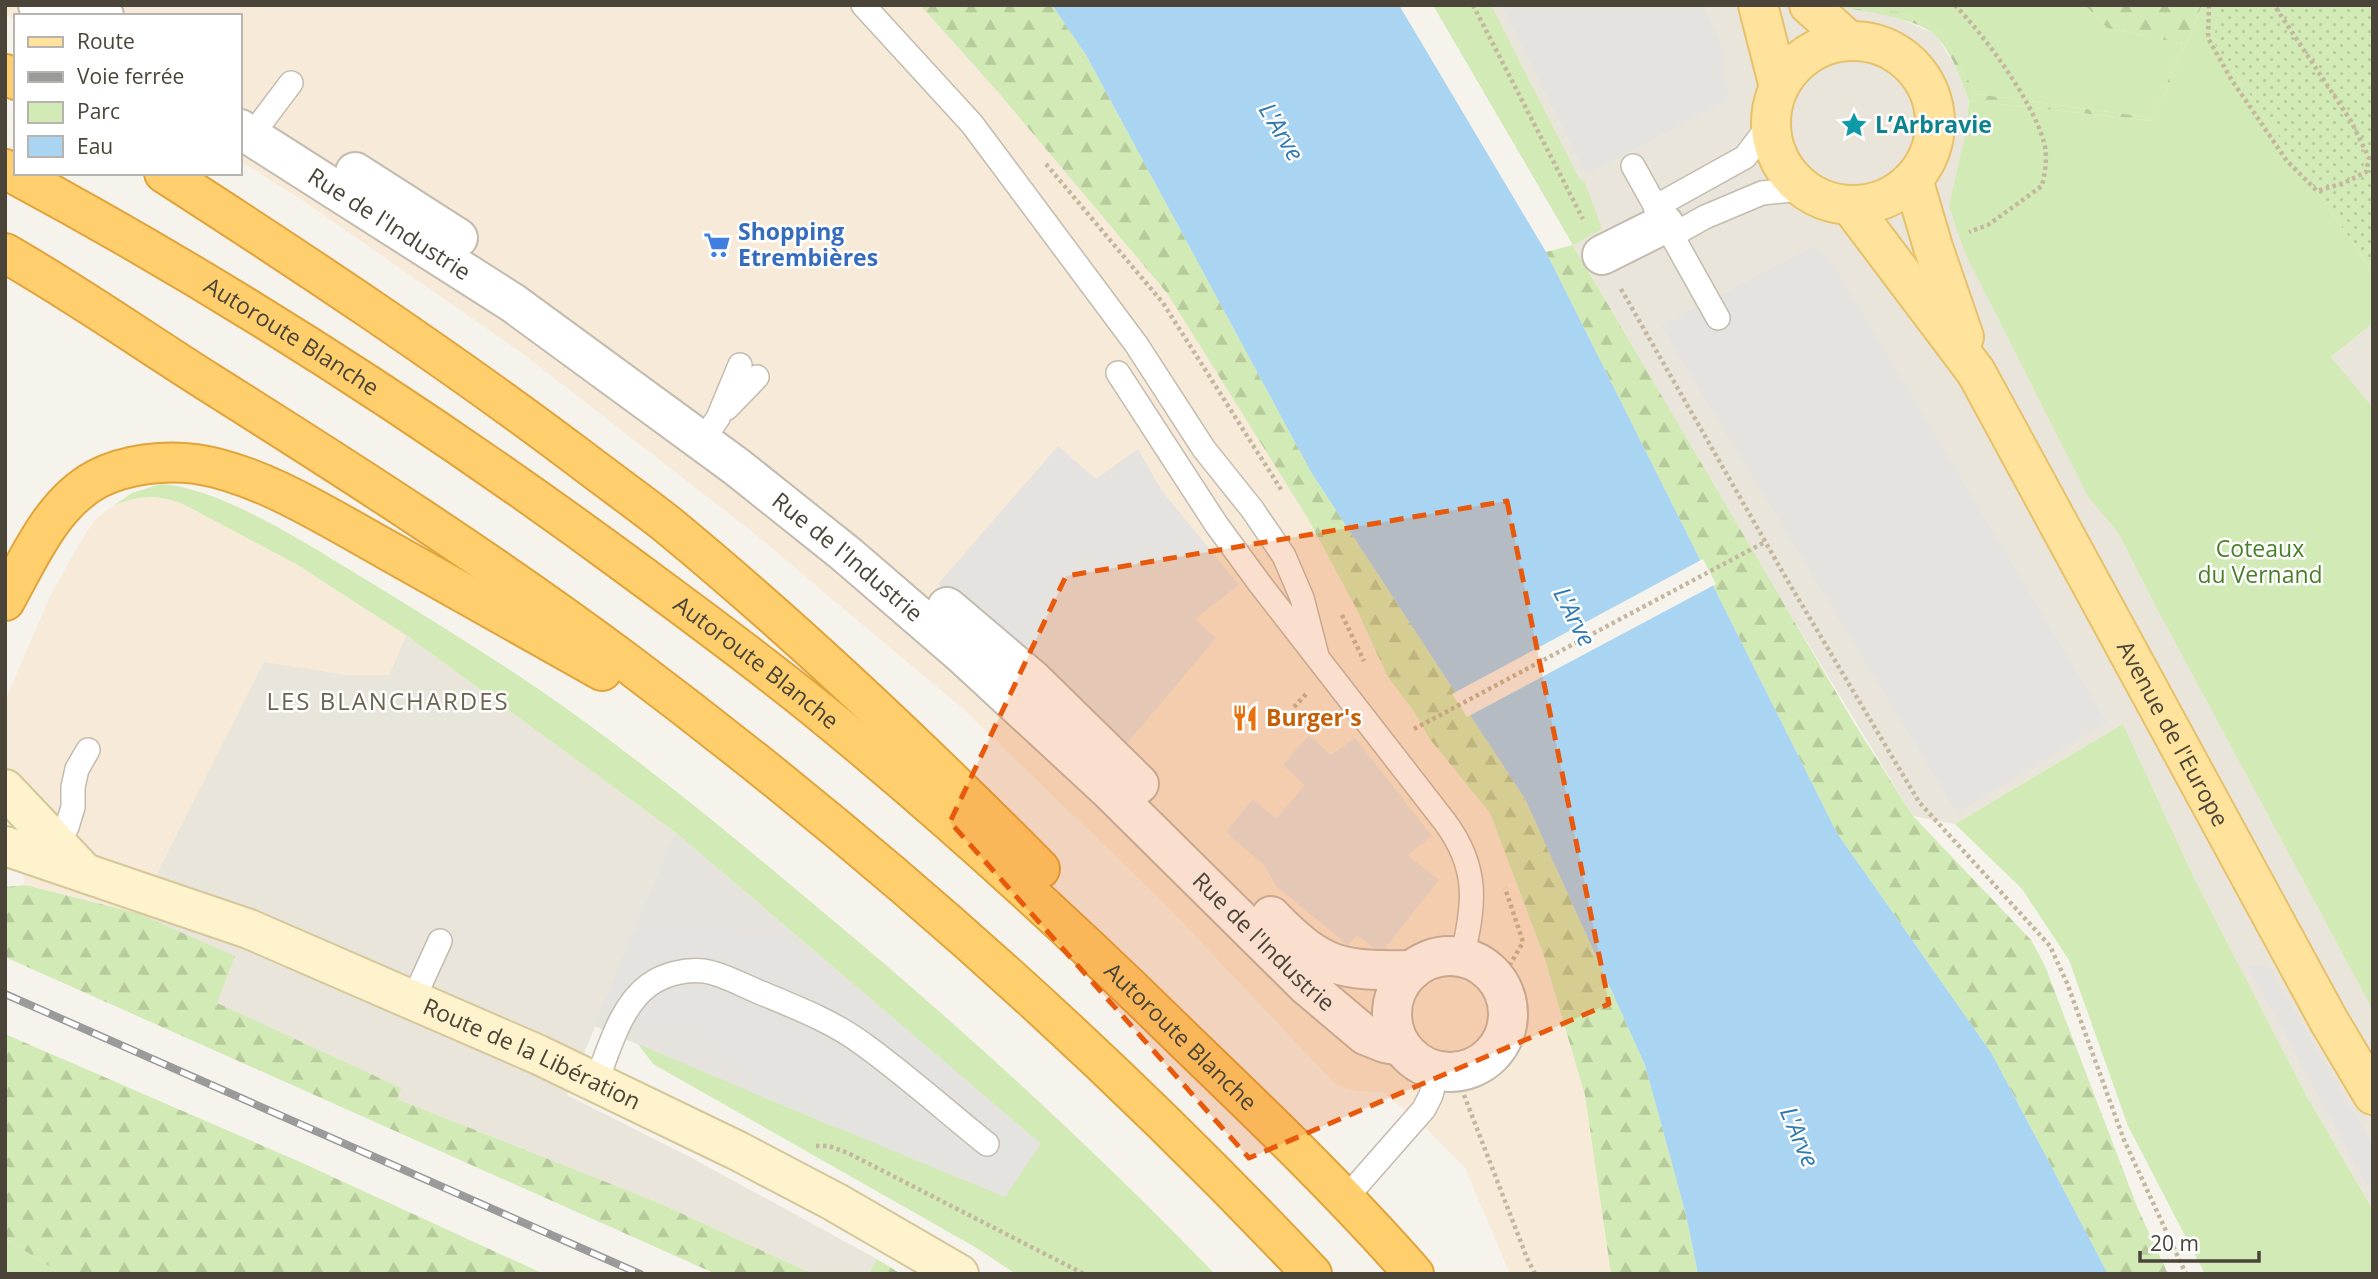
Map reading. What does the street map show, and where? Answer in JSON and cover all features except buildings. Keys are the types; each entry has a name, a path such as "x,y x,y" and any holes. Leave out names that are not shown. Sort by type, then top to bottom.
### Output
{"highway":[{"name":"Autoroute Blanche","path":"16,175 195,276 336,363 521,488 701,619 822,713 966,835 1091,948 1314,1167 1414,1274"},
{"path":"167,175 342,289 542,430 666,524 802,638 938,765 1070,900 1314,1167"},
{"path":"5,253 358,476 494,567 735,746 981,953 1232,1189 1312,1274"},
{"path":"5,277 173,359"},
{"path":"5,601 58,513 86,486 111,473 141,465 197,465 252,481 311,508 735,746"}],"main road":[{"path":"1758,5 1779,86"},
{"path":"1809,5 1849,41"},
{"path":"1849,41 1865,42 1896,53 1909,63 1928,89 1933,104 1934,136 1930,152 1913,179 1900,191 1885,199 1850,205 1826,201 1795,181 1779,160 1770,124 1779,86 1796,63 1828,45 1849,41"},
{"name":"Avenue de l'Europe","path":"1913,179 1976,372"},
{"name":"Avenue de l'Europe","path":"1850,205 1976,372 2322,1009 2373,1095"},
{"name":"Route de la Libération","path":"5,789 86,874"},
{"name":"Route de la Libération","path":"5,846 210,914 413,1000 596,1082 835,1202 959,1274"}],"street":[{"name":"Rue de l'Industrie","path":"249,121 531,285 711,429 846,554 962,654 1108,789 1307,986 1365,1035 1401,1046 1417,1061 1446,1071"},
{"path":"1602,255 1663,222"},
{"name":"Rue de l'Industrie","path":"711,429 823,502 1033,680 1294,939 1319,957 1358,970 1412,970 1436,957 1462,957"},
{"path":"1446,1071 1477,1064 1495,1050 1506,1029 1508,1017 1504,994 1492,974 1484,967 1462,957"},
{"path":"1401,1046 1393,1026 1392,1006 1399,986 1412,970"}],"lane":[{"path":"863,5 972,124 1136,344 1204,449 1252,509 1284,556 1302,597 1317,656"},
{"path":"249,121 291,83"},
{"path":"1663,222 1745,158 1770,124"},
{"path":"1633,166 1718,318"},
{"path":"1663,222 1705,218 1762,193 1804,189"},
{"path":"711,429 748,371"},
{"path":"1118,373 1216,524 1460,844 1469,870 1473,900 1462,957"},
{"path":"56,844 67,827 73,807 77,769 88,750"},
{"path":"413,1000 440,941"},
{"path":"596,1082 634,999 665,976 684,971 704,971 836,1027 863,1043 987,1144"},
{"path":"1345,1199 1424,1109 1446,1071"}],"path":[{"path":"1473,5 1602,255 1765,542 1919,802 2050,946 2067,983 2124,1140 2186,1274"},
{"path":"1933,247 1988,225 2042,186 2046,164 2044,143 2027,106 1981,34 1955,5"},
{"path":"2209,5 2208,38 2231,79 2287,162 2317,191 2344,183 2366,172 2369,158 2351,121 2274,5"},
{"path":"1413,729 1765,542"},
{"path":"1446,1071 1535,1274"},
{"path":"810,1146 829,1146 848,1153 1084,1274"}],"highlighted area":[{"path":"1507,501 1609,1004 1249,1158 950,822 1066,576"}],"shaded area":[{"path":"5,5 920,5 998,92 1167,293 1307,517 1356,608 1388,677 1415,713 1429,738 1490,813 1544,956 1585,1095 1611,1274 1510,1274 1465,1168 1416,1118 1382,1092 1356,1091 1336,1085 1165,904 962,708 750,530 522,353 302,200 242,162 242,14 14,14 14,20 5,15"},
{"path":"1433,5 1839,5 1843,8 1868,10 1896,17 1935,34 1959,72 1969,101 1966,131 2118,532 2373,323 2373,1210 2306,1095 2195,880 2123,724 1955,824 1913,816 1758,561"},
{"path":"1501,5 1703,5 1721,45 1729,99 1586,175"},
{"path":"1812,247 1830,259 2107,722 1957,813 1661,326"},
{"path":"1058,446 1096,479 1138,449 1162,491 1239,585 1195,619 1216,638 1123,748 938,584"},
{"path":"147,495 166,497 183,504 296,564 406,635 389,675 347,675 264,662 137,913 25,885 5,758 5,701 52,592 87,531 98,517 113,506"},
{"path":"406,635 675,832 567,1095 688,1156 877,1259 869,1274 813,1274 659,1203 397,1099 400,1088 216,1003 137,913 264,661 347,675 389,675"},
{"path":"1309,735 1331,755 1355,738 1432,836 1407,855 1439,880 1381,953 1357,935 1348,945 1276,886 1265,866 1226,832 1253,799 1276,819 1305,785 1283,765"},
{"path":"675,832 1041,1144 832,1126 594,1026"},
{"path":"636,926 777,936 859,989 1041,1144 1005,1197 751,1092 708,1029 645,1026 603,1007"},
{"path":"2247,965 2268,965 2373,1145 2373,1197"}],"green space":[{"path":"920,5 1052,5 1086,55 1311,472 1525,799 1645,1065 1686,1215 1698,1274 1611,1274 1585,1095 1544,956 1490,813 1429,738 1415,713 1388,677 1356,608 1307,517 1167,293 998,92"},
{"path":"1433,5 1491,5 1579,178 1585,183 1602,229 1573,245"},
{"path":"1839,5 2085,5 2107,28 2183,44 2153,118 1976,94 1941,33 1899,12 1843,8"},
{"path":"2085,5 2202,5 2154,121 1969,101 1952,60 1943,44 1930,31 1893,17 1843,8 1899,12 1941,33 1976,94 2153,118 2183,44 2107,28"},
{"name":"Coteaux du Vernand","path":"2202,5 2218,5 2214,43 2373,272 2373,323 2331,357 2373,408 2373,1010 2118,532 2089,498 1965,253 1949,206 1966,131 1969,101 2154,121"},
{"path":"2218,5 2373,5 2373,272 2214,43"},
{"path":"1573,245 1854,723 1913,816 2031,940 2045,966 2138,1209 2168,1274 2108,1274 1992,1054 1837,833 1546,252"},
{"path":"161,484 212,496 294,536 534,686 609,739 753,853 925,999 1073,1133 1215,1274 1016,1274 975,1247 653,1064 638,1044 832,1126 1041,1144 675,832 406,635 296,564 183,504 148,497 113,506 132,493"},
{"path":"2123,724 2195,880 2306,1095 2373,1210 2373,1274 2205,1274 2128,1126 2069,960 2022,889 1955,824"},
{"path":"25,885 137,913 235,956 217,1003 401,1088 397,1099 659,1203 813,1274 716,1274 5,957 5,887"},
{"path":"5,1034 298,1161 544,1274 61,1274 5,1238"},
{"path":"5,1238 61,1274 5,1274"},
{"path":"877,1259 901,1274 869,1274"}],"water":[{"name":"L'Arve","path":"1052,5 1399,5 1546,252 1837,833 1992,1054 2108,1274 1698,1274 1686,1215 1645,1065 1525,799 1311,472 1086,55"}],"pier":[{"path":"1703,559 1716,584 1467,717 1452,694"}],"railway":[{"path":"5,994 640,1274"}],"place":[{"name":"L’Arbravie","path":"1854,125"},
{"name":"Shopping Etrembières","path":"717,245"},
{"name":"Burger's","path":"1245,718"}],"district":[{"name":"LES BLANCHARDES","path":"388,702"}]}
